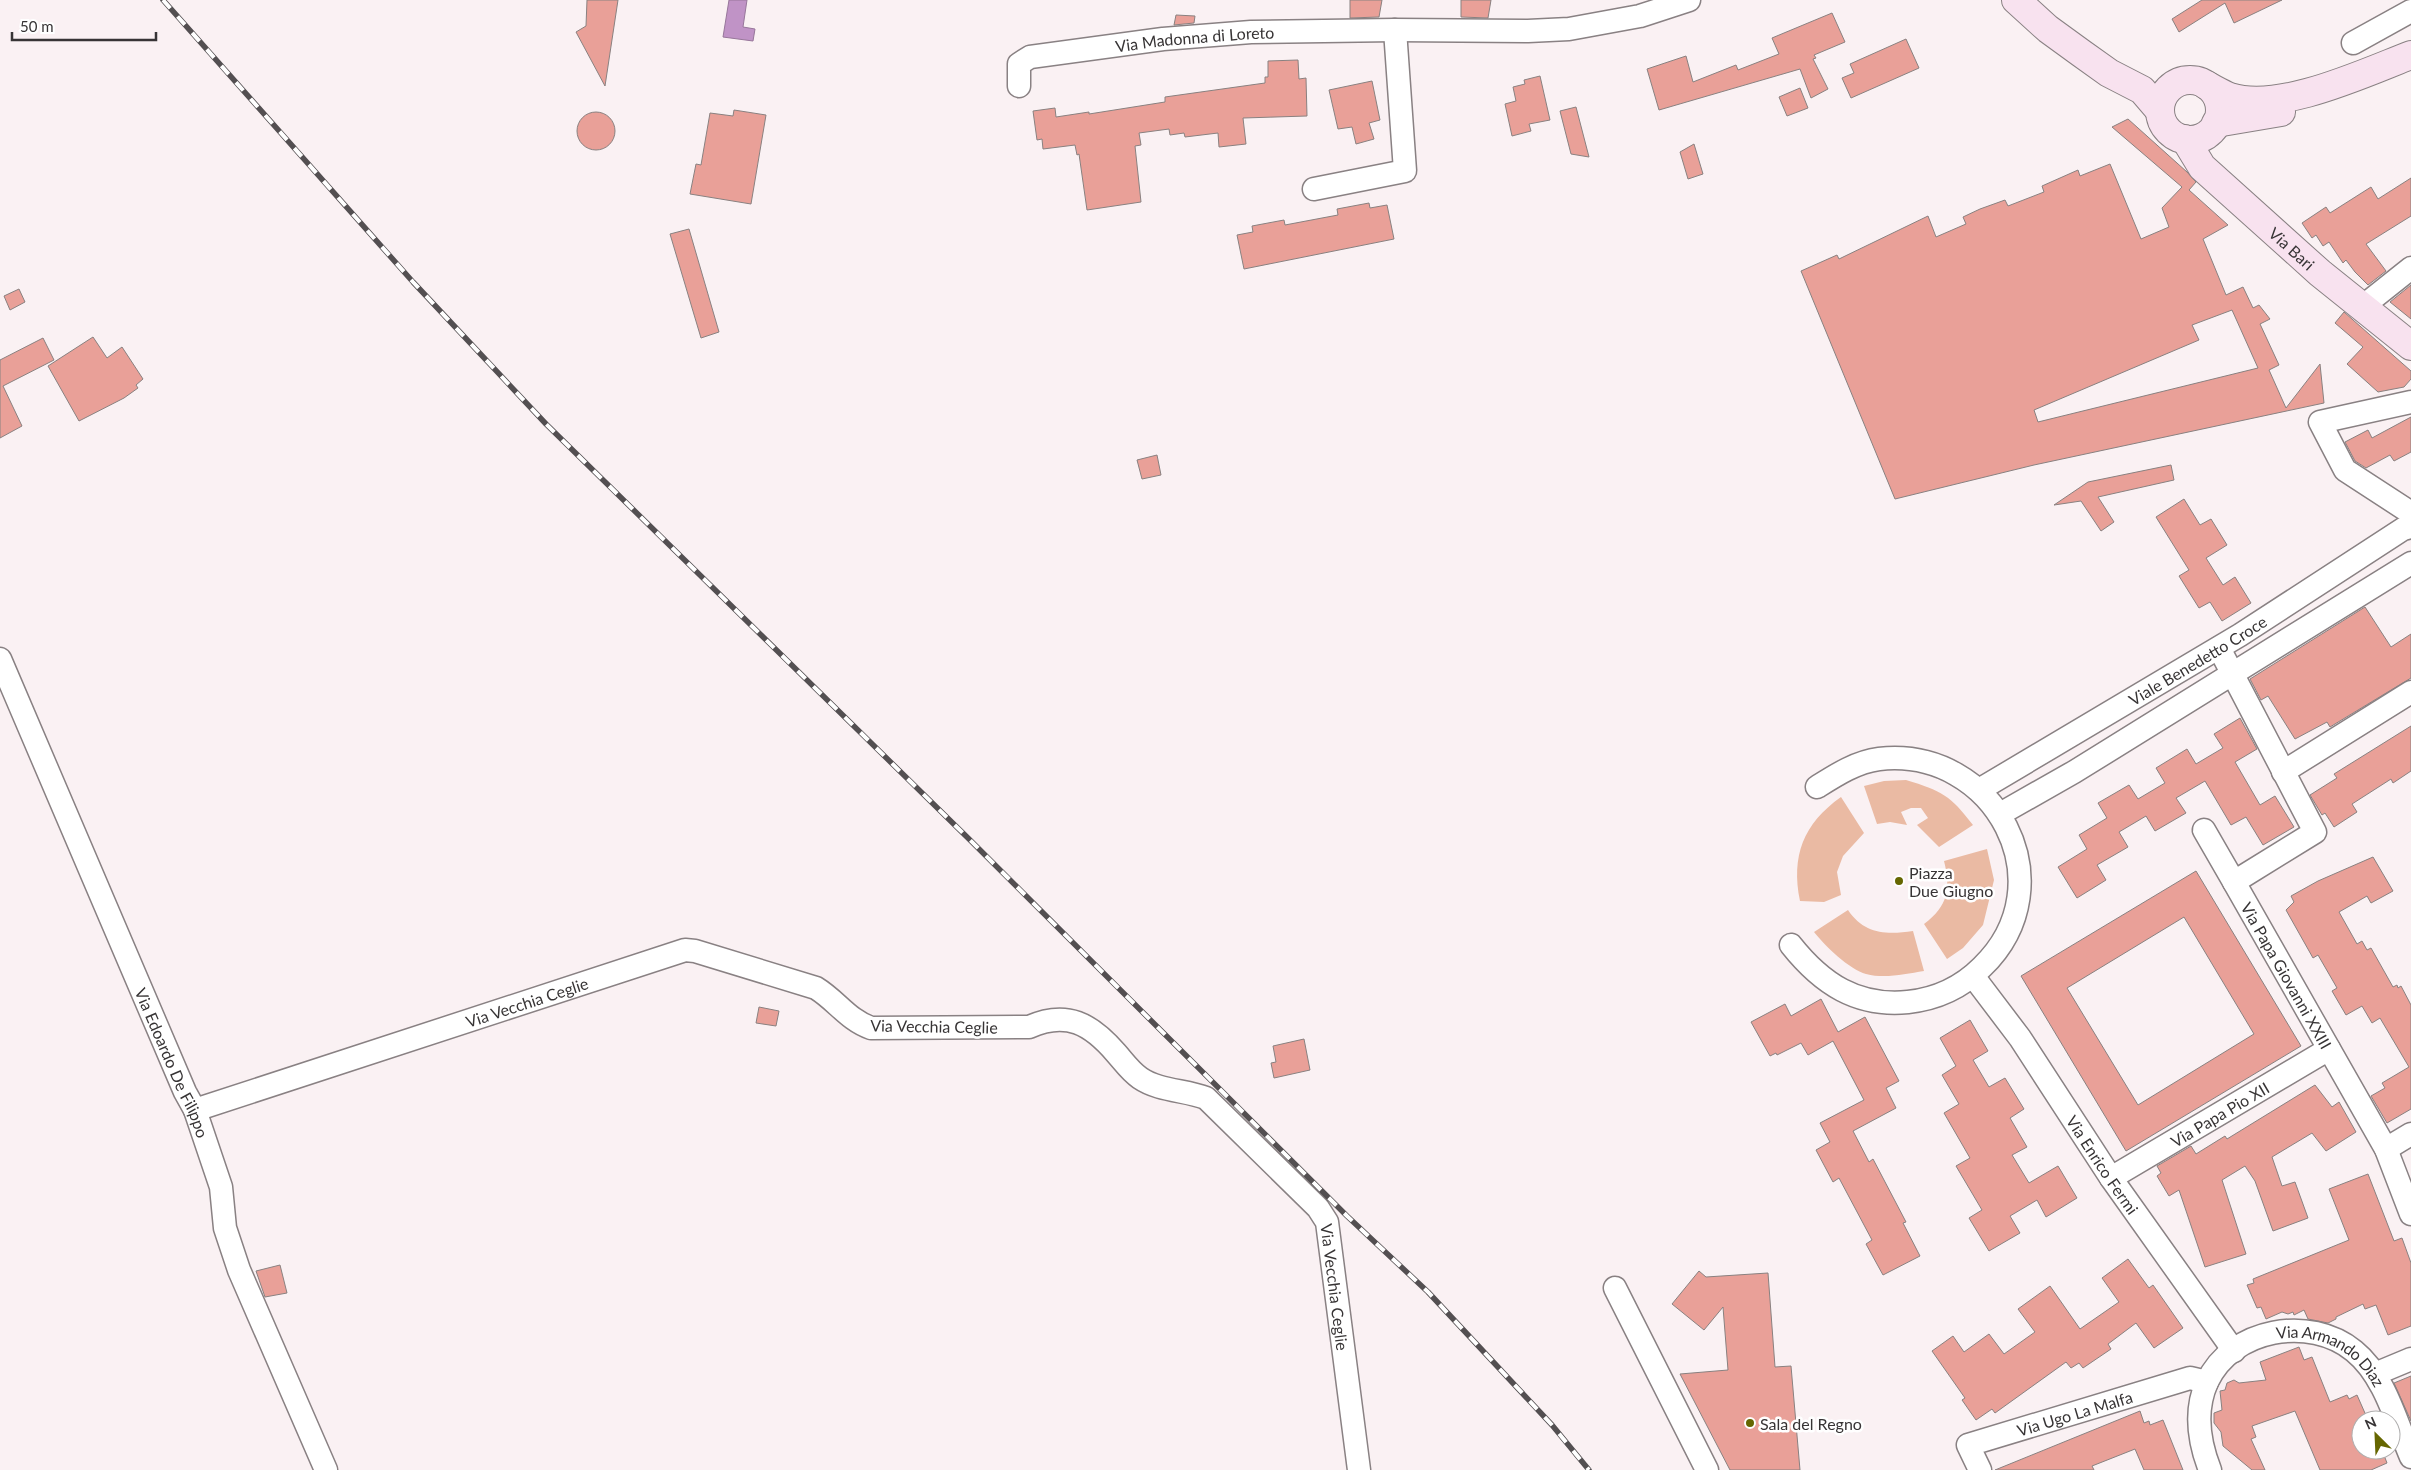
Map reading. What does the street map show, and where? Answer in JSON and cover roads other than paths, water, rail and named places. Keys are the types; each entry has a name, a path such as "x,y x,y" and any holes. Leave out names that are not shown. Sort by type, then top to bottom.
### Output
{"main road":[{"path":"2016,0 2048,29 2081,53 2110,73 2142,90 2160,110 2167,130 2204,132 2339,98 2411,71"},
{"path":"2037,0 2102,49 2176,84"},
{"path":"2160,110 2164,95 2176,84 2191,80 2230,97 2252,101 2274,100 2327,88 2411,55"},
{"path":"2204,132 2219,116 2219,102 2212,90 2206,85"},
{"name":"Via Bari","path":"2204,132 2202,167 2320,273 2411,346"}],"street":[{"name":"Via Madonna di Loreto","path":"1020,86 1020,64 1030,57 1163,39 1251,32 1395,30 1528,32 1569,29 1618,21 1689,0"},
{"path":"2353,43 2411,11"},
{"path":"1314,189 1405,171 1395,30"},
{"path":"2362,307 2411,268"},
{"path":"2411,402 2320,422 2345,470 2411,513"},
{"name":"Viale Benedetto Croce","path":"1979,790 2218,648 2403,529 2411,527"},
{"name":"Viale Benedetto Croce","path":"2000,814 2074,772 2411,563"},
{"path":"2218,648 2315,832 2234,882"},
{"name":"Via Edoardo De Filippo","path":"0,659 185,1092 195,1110 221,1188 225,1228 240,1270 326,1470"},
{"path":"2283,772 2411,692"},
{"path":"1791,945 1806,964 1825,981 1851,995 1877,1002 1921,1001 1949,991 1973,976 1990,959 2003,941 2014,916 2018,895 2019,870 2015,847 2000,814 1979,790 1953,771 1929,762 1906,758 1877,759 1843,770 1817,787"},
{"name":"Via Papa Giovanni XXIII","path":"2204,830 2386,1149 2411,1214"},
{"name":"Via Vecchia Ceglie","path":"195,1110 685,950 695,951 816,988 829,997 854,1022 871,1028 1029,1027 1051,1020 1073,1020 1086,1025 1096,1032 1130,1070 1141,1079 1169,1089 1190,1092 1206,1098 1318,1208 1327,1222 1359,1470"},
{"name":"Via Enrico Fermi","path":"1973,976 2020,1038 2111,1178 2234,1351"},
{"name":"Via Papa Pio XII","path":"2111,1178 2329,1049"},
{"path":"2386,1149 2411,1134"},
{"path":"1615,1288 1706,1470"},
{"name":"Via Armando Diaz","path":"2207,1382 2218,1366 2234,1351 2256,1338 2276,1331 2300,1330 2329,1336 2354,1351 2375,1374 2411,1457"},
{"path":"2375,1374 2411,1359"},
{"name":"Via Ugo La Malfa","path":"1980,1470 1968,1446 2190,1378 2207,1382"},
{"path":"2207,1382 2201,1406 2199,1434 2210,1470"}],"railway":[{"path":"163,0 413,282 546,424 969,839 1347,1216 1428,1292 1552,1425 1589,1470"}],"place":[{"name":"Piazza Due Giugno","path":"1899,881"},
{"name":"Sala del Regno","path":"1750,1423"}]}
